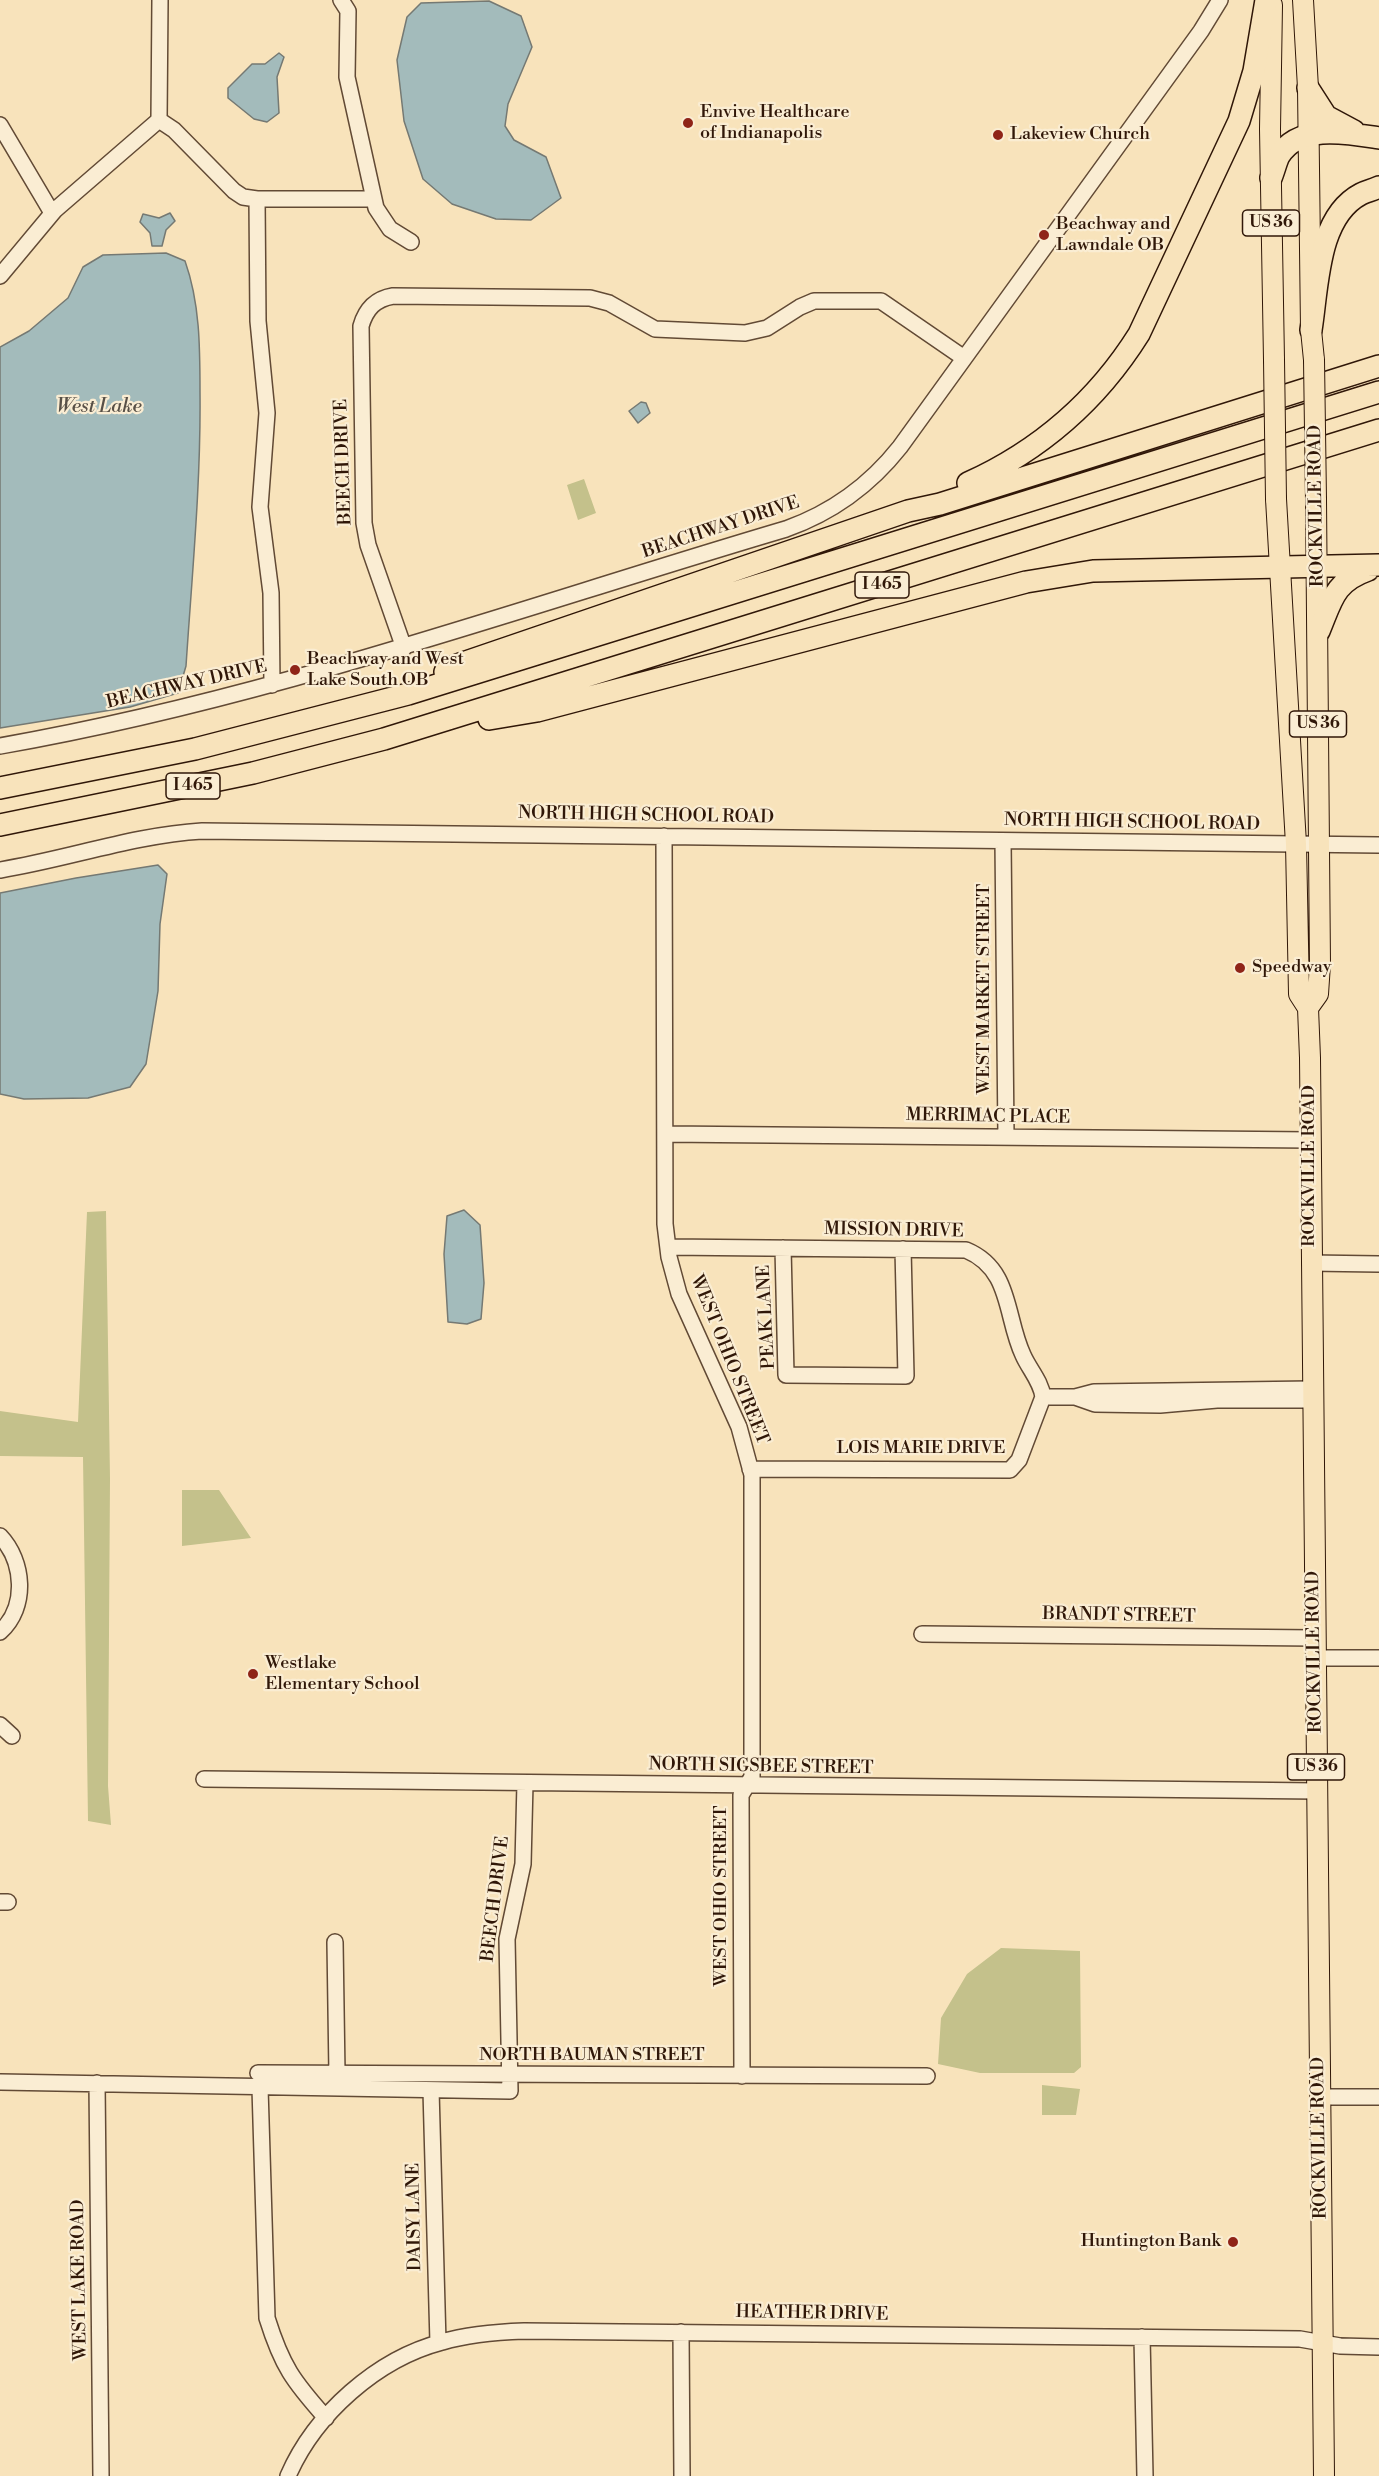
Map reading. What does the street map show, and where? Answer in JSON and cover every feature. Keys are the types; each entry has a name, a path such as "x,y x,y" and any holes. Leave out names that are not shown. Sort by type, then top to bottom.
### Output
{"highway":[{"path":"408,694 457,665 908,511 995,471 1026,453 1076,413 1119,366 1139,334 1239,121 1254,71 1266,0"},
{"path":"1308,88 1326,116 1340,126 1372,137"},
{"path":"1307,135 1326,133 1372,137"},
{"name":"US 36","path":"1271,178 1280,155 1290,144 1307,135"},
{"path":"1311,330 1327,234 1350,201 1379,188"},
{"path":"908,511 940,504 1379,366"},
{"name":"I 465","path":"0,788 195,749 408,694 1379,392"},
{"name":"I 465","path":"0,825 253,773 384,739 1379,430"},
{"path":"384,739 537,711 1026,582 1093,571 1379,566"},
{"name":"US 36","path":"1319,631 1340,585 1353,575 1379,566"}],"main road":[{"name":"ROCKVILLE ROAD","path":"1272,0 1271,178 1276,499 1296,844 1299,994 1308,1008 1324,2476"},
{"name":"ROCKVILLE ROAD","path":"1303,0 1308,88 1307,135 1319,631 1318,994 1308,1008"}],"street":[{"path":"0,276 52,213 159,120 160,0"},
{"path":"341,0 348,11 347,77 373,199 383,221 394,232 411,242"},
{"name":"BEACHWAY DRIVE","path":"0,746 214,701 404,648 786,529 820,515 852,495 885,465 1201,31 1220,0"},
{"path":"159,120 174,130 237,193 257,199 373,199"},
{"path":"0,125 52,213"},
{"path":"257,199 258,321 267,413 260,507 271,593 272,685"},
{"name":"BEECH DRIVE","path":"404,648 368,545 364,523 361,332 369,308 377,301 393,296 590,298 609,303 655,329 744,333 767,328 814,301 881,301 964,358"},
{"name":"NORTH HIGH SCHOOL ROAD","path":"0,870 60,860 159,835 202,831 1379,846"},
{"name":"WEST OHIO STREET","path":"664,836 665,1134 668,1247 680,1294 739,1427 750,1468 752,1777 741,1795 742,2076"},
{"name":"WEST MARKET STREET","path":"1004,841 1006,1137"},
{"name":"MERRIMAC PLACE","path":"665,1134 1310,1140"},
{"name":"MISSION DRIVE","path":"668,1247 966,1250 990,1266 1001,1282 1017,1342 1041,1386 1042,1396"},
{"name":"PEAK LANE","path":"783,1248 786,1375 906,1377 903,1249"},
{"path":"1310,1263 1379,1264"},
{"path":"1042,1396 1075,1397 1095,1404 1160,1405 1311,1394"},
{"name":"LOIS MARIE DRIVE","path":"750,1468 1010,1470 1020,1460 1042,1396"},
{"path":"0,1536 14,1556 19,1580 13,1614 0,1632"},
{"name":"BRANDT STREET","path":"922,1634 1314,1638"},
{"path":"1315,1658 1379,1658"},
{"path":"0,1725 12,1736"},
{"name":"NORTH SIGSBEE STREET","path":"204,1779 1317,1791"},
{"name":"BEECH DRIVE","path":"510,2091 507,1939 523,1864 525,1783"},
{"path":"335,1942 337,2074"},
{"name":"NORTH BAUMAN STREET","path":"259,2080 278,2073 509,2076 927,2076"},
{"path":"259,2080 267,2318 274,2345 284,2366 326,2418"},
{"name":"NORTH BAUMAN STREET","path":"0,2082 97,2083 105,2086 259,2080 431,2090 510,2091"},
{"name":"WEST LAKE ROAD","path":"97,2083 101,2476"},
{"name":"DAISY LANE","path":"431,2090 438,2343"},
{"path":"1319,2097 1379,2097"},
{"path":"681,2332 682,2476"},
{"name":"HEATHER DRIVE","path":"288,2476 300,2453 326,2418 349,2395 378,2372 406,2356 438,2343 481,2333 681,2332 1300,2339 1379,2347"},
{"path":"1142,2337 1145,2476"}],"shaded area":[{"path":"584,479 596,513 578,520 567,485"},
{"path":"106,1211 110,1479 108,1786 111,1825 88,1821 83,1457 0,1456 0,1411 78,1422 87,1212"},
{"path":"182,1490 219,1490 251,1538 182,1546"},
{"path":"1001,1948 1080,1951 1081,2067 1074,2073 980,2073 938,2064 941,2018 967,1974"},
{"path":"1042,2085 1080,2089 1076,2115 1042,2115"}],"water":[{"path":"489,1 521,16 532,47 508,104 505,126 514,140 546,157 561,198 531,220 496,219 452,204 423,179 404,121 397,60 407,17 421,3"},
{"path":"279,53 284,57 277,77 279,113 267,122 254,119 228,98 228,88 252,64 265,64"},
{"path":"170,213 175,221 166,230 162,246 152,246 150,233 140,222 143,214 159,218"},
{"name":"West Lake","path":"166,253 185,261 194,293 200,359 196,529 186,666 178,693 130,707 0,728 0,347 29,331 68,298 83,267 103,255"},
{"path":"641,402 646,403 650,413 638,423 629,411"},
{"path":"158,865 167,874 160,924 158,991 146,1064 130,1087 88,1098 24,1099 0,1094 0,893"},
{"path":"464,1210 480,1225 484,1283 481,1319 467,1324 448,1322 444,1254 447,1216"}],"place":[{"name":"Envive Healthcare of Indianapolis","path":"688,123"},
{"name":"Lakeview Church","path":"998,135"},
{"name":"Beachway and Lawndale OB","path":"1044,235"},
{"name":"Beachway and West Lake South OB","path":"295,670"},
{"name":"Speedway","path":"1240,968"},
{"name":"Westlake Elementary School","path":"253,1674"},
{"name":"Huntington Bank","path":"1233,2242"}]}
